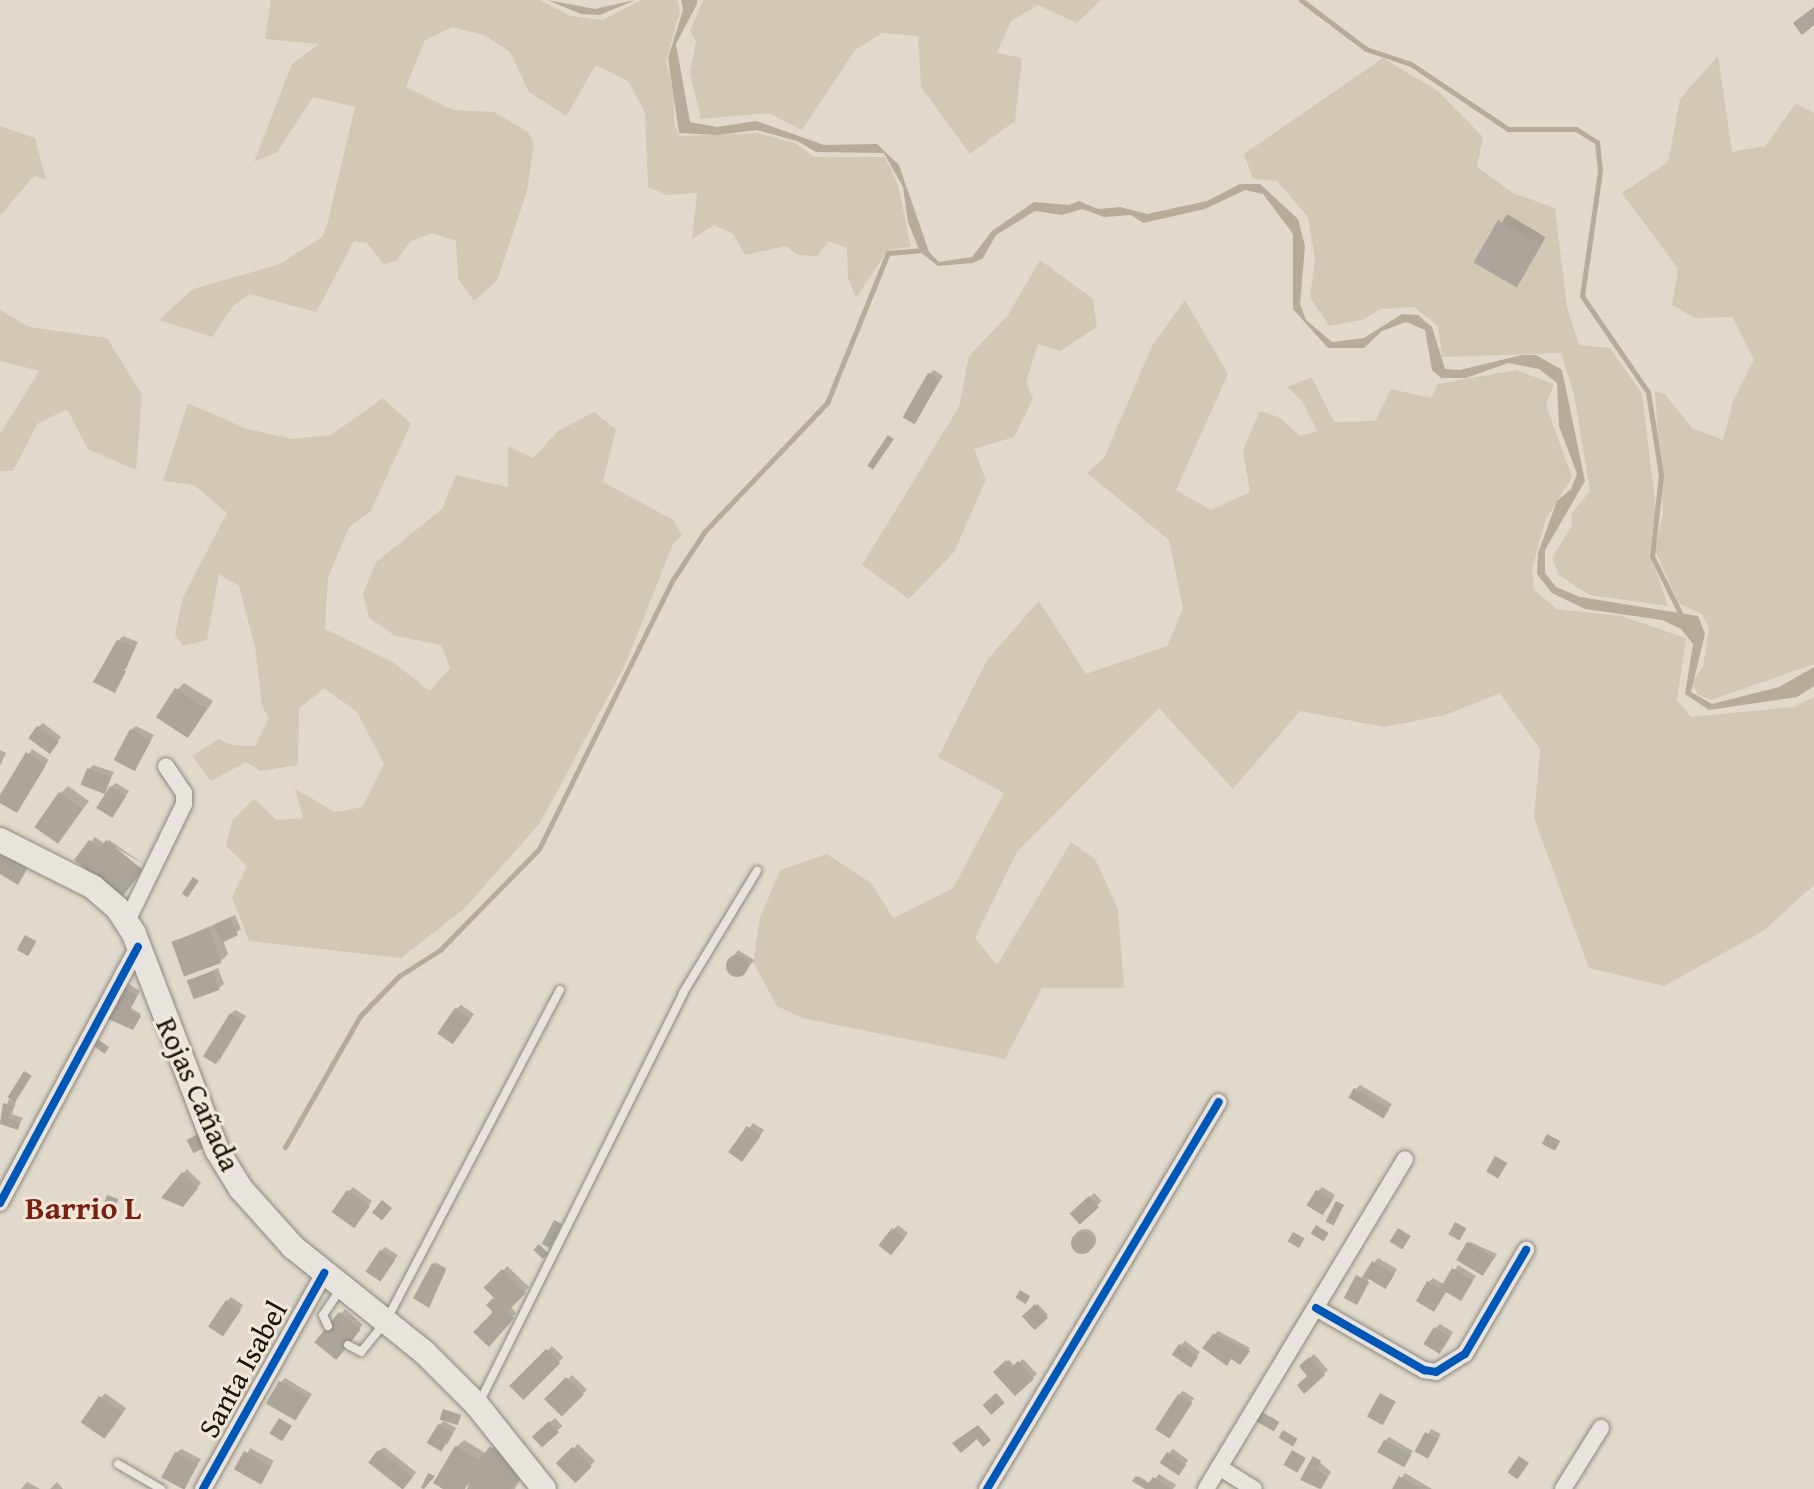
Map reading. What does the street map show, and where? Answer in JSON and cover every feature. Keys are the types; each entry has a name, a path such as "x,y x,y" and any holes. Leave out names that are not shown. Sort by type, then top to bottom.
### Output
{"main road":[{"name":"Rojas Cañada","path":"0,840 93,887 127,921 217,1150 265,1220 333,1280 386,1321 477,1405 540,1487"}],"street":[{"path":"127,921 184,804 184,793 166,766"},
{"path":"0,1203 138,947"},
{"path":"987,1489 1219,1102"},
{"path":"1206,1489 1405,1159"},
{"path":"1316,1308 1424,1370 1436,1372 1465,1354 1526,1250"},
{"name":"Santa Isabel","path":"203,1489 305,1306 333,1280"},
{"path":"1563,1489 1601,1428"},
{"path":"1219,1467 1254,1489"}],"lane":[{"path":"477,1405 683,993 757,871"},
{"path":"348,1345 361,1352 386,1321 560,990"},
{"path":"305,1306 325,1323 333,1280"},
{"path":"118,1464 161,1489"}],"shaded area":[{"path":"271,0 540,0 570,16 603,20 641,0 677,0 680,11 666,61 674,95 674,125 680,136 759,133 797,144 814,157 885,157 898,184 911,247 888,250 856,298 848,278 847,248 829,241 817,256 798,255 786,246 745,255 733,234 714,225 692,239 697,193 667,195 648,187 645,113 629,82 596,65 566,116 529,92 510,52 484,35 452,27 425,40 406,87 453,110 494,112 528,132 534,144 527,191 497,281 474,301 458,279 456,241 432,233 410,242 396,261 384,264 367,243 354,241 316,312 250,294 233,306 212,337 159,320 193,289 280,264 322,237 327,225 355,107 313,97 277,152 254,162 292,64 319,44 265,39"},
{"path":"547,0 595,9 635,0 600,15 581,14"},
{"path":"681,0 697,0 676,44 690,122 717,127 756,121 824,145 877,144 899,165 929,252 939,262 972,257 992,231 1034,202 1069,205 1079,201 1098,209 1120,207 1147,214 1207,201 1240,184 1260,184 1298,219 1305,246 1300,304 1306,320 1332,342 1364,338 1402,314 1418,315 1432,327 1445,369 1460,370 1522,355 1536,355 1562,370 1585,481 1545,550 1545,573 1556,587 1580,597 1698,616 1705,634 1691,692 1712,704 1779,687 1814,667 1814,686 1797,697 1709,710 1685,694 1693,644 1681,629 1662,620 1585,609 1552,593 1537,574 1538,553 1557,501 1571,489 1577,474 1559,426 1557,383 1539,369 1508,363 1466,378 1441,378 1432,370 1425,330 1406,322 1382,331 1364,348 1328,348 1293,309 1293,234 1263,194 1245,190 1205,209 1143,223 1131,215 1104,217 1082,209 1062,215 1035,211 996,235 983,258 973,263 938,266 920,252 908,222 903,187 884,153 816,152 797,141 757,130 717,135 679,133 668,58 683,10"},
{"path":"703,0 1101,0 1077,23 1038,5 1011,21 997,53 1022,58 1015,121 970,154 921,87 918,36 882,33 855,50 802,130 769,113 701,119 690,73 696,41 690,31"},
{"path":"1718,56 1732,152 1765,146 1796,103 1814,113 1814,664 1711,700 1697,694 1692,682 1703,667 1709,628 1702,614 1679,604 1655,550 1663,513 1655,391 1665,394 1692,428 1723,440 1733,401 1754,359 1732,317 1695,318 1672,305 1678,269 1622,193 1668,162 1680,99"},
{"path":"1383,58 1438,91 1483,137 1477,167 1513,193 1555,208 1567,307 1579,345 1610,348 1642,394 1656,509 1650,552 1668,606 1589,595 1559,575 1552,558 1572,525 1571,514 1590,491 1574,394 1561,353 1442,357 1438,326 1414,307 1381,309 1362,320 1329,326 1310,297 1315,259 1308,217 1277,181 1253,179 1244,154"},
{"path":"0,126 35,138 46,180 34,176 0,216"},
{"path":"1040,260 1093,299 1097,327 1060,351 1038,344 1026,382 1033,399 1014,437 974,449 986,480 954,552 909,599 862,565 959,407 969,356 1008,315"},
{"path":"1185,300 1228,374 1176,490 1211,510 1250,492 1243,450 1260,411 1279,417 1300,436 1317,431 1302,401 1287,387 1312,377 1334,422 1375,421 1391,389 1431,398 1438,384 1516,370 1554,384 1546,405 1572,477 1545,521 1532,570 1534,590 1557,609 1621,616 1686,638 1677,700 1691,717 1793,707 1814,697 1814,885 1763,931 1664,986 1589,968 1534,818 1540,749 1500,693 1445,715 1384,727 1300,711 1233,789 1159,708 1017,852 975,938 997,965 1071,842 1095,859 1118,909 1124,988 1042,988 1005,1059 802,1018 777,1006 753,962 760,918 780,870 827,854 871,883 893,918 953,888 1004,793 938,757 987,660 1039,601 1086,674 1167,646 1183,608 1169,540 1087,473 1104,458 1152,346"},
{"path":"0,310 29,327 107,338 142,395 136,470 88,449 67,409 37,424 13,471 0,471 0,434 39,371 0,361"},
{"path":"383,398 411,424 370,512 349,527 328,578 325,629 394,663 430,691 450,668 441,645 396,636 369,618 363,594 376,562 442,509 456,475 508,487 508,446 533,458 558,431 594,412 616,429 603,482 673,520 682,535 673,544 626,663 540,823 464,909 401,958 249,941 232,897 247,866 226,846 232,821 254,799 277,820 303,818 295,789 335,812 362,807 384,764 357,712 324,688 299,709 298,765 261,771 246,762 211,781 192,756 219,739 231,745 255,746 269,718 262,706 255,647 239,586 219,574 207,640 183,646 175,634 183,597 227,513 194,485 163,481 188,403 247,429 293,439 331,435"}],"building":[{"path":"1814,7 1814,25 1802,35 1793,23"},
{"path":"1498,220 1541,245 1517,287 1474,262"},
{"path":"928,373 940,380 915,424 902,417"},
{"path":"888,435 894,439 873,470 867,466"},
{"path":"117,640 135,647 126,669 117,667 126,671 115,693 93,682"},
{"path":"175,688 207,709 188,738 156,717"},
{"path":"37,726 59,742 50,754 28,738"},
{"path":"130,729 151,740 135,771 114,760"},
{"path":"26,752 46,765 17,813 0,803 0,795"},
{"path":"87,768 111,777 105,794 81,785"},
{"path":"110,786 126,796 112,818 96,808"},
{"path":"59,792 83,809 58,844 34,827"},
{"path":"89,840 100,848 106,840 143,870 123,896 74,860"},
{"path":"0,856 26,871 18,885 0,874"},
{"path":"193,877 199,881 188,897 182,894"},
{"path":"230,918 238,935 222,943 214,926"},
{"path":"209,928 222,963 184,976 171,942"},
{"path":"25,935 36,941 28,956 17,950"},
{"path":"737,955 745,958 748,966 745,974 737,977 729,974 726,966 729,958"},
{"path":"213,971 220,990 194,999 187,981"},
{"path":"123,987 137,995 130,1010 141,1016 133,1030 106,1018"},
{"path":"455,1008 471,1019 453,1044 437,1033"},
{"path":"230,1013 243,1021 216,1064 203,1056"},
{"path":"96,1038 109,1047 105,1054 91,1045"},
{"path":"24,1071 32,1076 15,1102 8,1097"},
{"path":"1354,1088 1389,1109 1383,1119 1348,1097"},
{"path":"3,1103 13,1106 8,1118 20,1123 18,1130 0,1124"},
{"path":"747,1126 761,1136 742,1162 728,1152"},
{"path":"198,1134 205,1147 194,1153 187,1140"},
{"path":"1547,1134 1560,1141 1555,1151 1542,1144"},
{"path":"1495,1156 1507,1163 1498,1179 1486,1172"},
{"path":"182,1172 198,1188 183,1207 161,1198"},
{"path":"347,1190 370,1206 354,1228 332,1212"},
{"path":"1316,1190 1332,1200 1323,1215 1306,1205"},
{"path":"107,1195 118,1199 112,1215 101,1211"},
{"path":"1089,1196 1099,1207 1080,1225 1070,1213"},
{"path":"382,1200 392,1208 382,1221 372,1212"},
{"path":"1336,1201 1344,1205 1334,1226 1326,1221"},
{"path":"554,1220 562,1224 550,1248 542,1244"},
{"path":"1455,1222 1466,1228 1460,1241 1448,1234"},
{"path":"1316,1225 1329,1233 1323,1241 1311,1233"},
{"path":"892,1228 905,1238 891,1255 878,1245"},
{"path":"1398,1228 1411,1236 1402,1250 1390,1242"},
{"path":"1082,1232 1090,1235 1093,1243 1090,1251 1082,1254 1074,1251 1071,1243 1074,1235"},
{"path":"1293,1232 1304,1238 1299,1248 1288,1242"},
{"path":"1467,1242 1494,1258 1483,1276 1456,1260"},
{"path":"539,1244 548,1253 543,1259 533,1250"},
{"path":"380,1250 395,1260 380,1282 365,1272"},
{"path":"1372,1261 1394,1274 1386,1289 1363,1276"},
{"path":"432,1263 446,1270 429,1308 413,1298"},
{"path":"1452,1268 1473,1281 1461,1301 1446,1292 1434,1312 1416,1301 1427,1281 1440,1289"},
{"path":"502,1269 526,1293 508,1311 484,1287"},
{"path":"1356,1275 1369,1282 1357,1305 1344,1298"},
{"path":"1020,1290 1030,1296 1026,1304 1015,1298"},
{"path":"493,1298 514,1318 489,1347 473,1332 493,1312 486,1305"},
{"path":"226,1300 241,1310 223,1337 208,1327"},
{"path":"1035,1304 1048,1318 1035,1330 1022,1316"},
{"path":"339,1312 361,1330 336,1360 314,1342"},
{"path":"1434,1327 1450,1337 1440,1354 1423,1344"},
{"path":"1213,1334 1250,1351 1240,1365 1231,1359 1227,1366 1202,1348"},
{"path":"1179,1344 1198,1357 1191,1368 1172,1355"},
{"path":"546,1349 560,1363 523,1400 509,1386"},
{"path":"1309,1357 1325,1375 1304,1394 1297,1385 1307,1376 1299,1366"},
{"path":"1006,1360 1012,1367 1018,1361 1034,1379 1015,1396 993,1372"},
{"path":"566,1377 584,1395 562,1417 544,1399"},
{"path":"279,1381 308,1398 295,1421 266,1404"},
{"path":"996,1393 1005,1403 991,1415 983,1405"},
{"path":"1380,1393 1396,1402 1383,1425 1367,1417"},
{"path":"1178,1394 1192,1403 1169,1438 1155,1429"},
{"path":"99,1396 123,1413 104,1439 81,1422"},
{"path":"443,1409 461,1415 458,1425 440,1419"},
{"path":"1262,1412 1279,1422 1274,1432 1256,1422"},
{"path":"279,1418 292,1426 282,1441 269,1433"},
{"path":"549,1421 559,1432 542,1448 532,1436"},
{"path":"438,1424 453,1433 441,1452 427,1443"},
{"path":"978,1425 991,1440 983,1447 977,1439 961,1453 952,1443"},
{"path":"1283,1430 1298,1439 1293,1446 1278,1438"},
{"path":"1425,1432 1438,1439 1428,1458 1415,1451"},
{"path":"1384,1440 1411,1455 1404,1467 1377,1452"},
{"path":"455,1446 479,1460 490,1446 519,1479 511,1489 467,1489 472,1477 465,1489 443,1489 433,1483"},
{"path":"572,1447 592,1467 576,1483 556,1463"},
{"path":"378,1450 413,1477 402,1489 368,1463"},
{"path":"1292,1450 1306,1458 1297,1473 1284,1465"},
{"path":"244,1451 271,1466 261,1484 234,1469"},
{"path":"175,1452 198,1464 185,1489 161,1478"},
{"path":"1167,1452 1186,1465 1179,1476 1160,1463"},
{"path":"1313,1456 1321,1461 1316,1469 1328,1477 1321,1489 1300,1480"},
{"path":"1519,1456 1529,1463 1517,1479 1508,1472"},
{"path":"428,1473 435,1476 424,1489 421,1488"},
{"path":"1136,1476 1148,1484 1153,1477 1171,1489 1145,1489 1132,1481"},
{"path":"1399,1476 1421,1489 1392,1489"}],"waterway":[{"path":"1301,0 1366,49 1411,64 1508,129 1576,129 1597,142 1600,171 1582,296 1648,392 1661,475 1652,556 1681,615"},
{"path":"285,1147 360,1016 399,976 440,950 539,849 672,581 705,531 827,403 888,253 923,250"}],"cycle path":[{"path":"0,1203 138,947"},
{"path":"987,1489 1219,1102"},
{"path":"1316,1308 1424,1370 1436,1372 1465,1354 1526,1250"},
{"path":"203,1489 324,1273"}],"district":[{"name":"Barrio L","path":"83,1208"}]}
